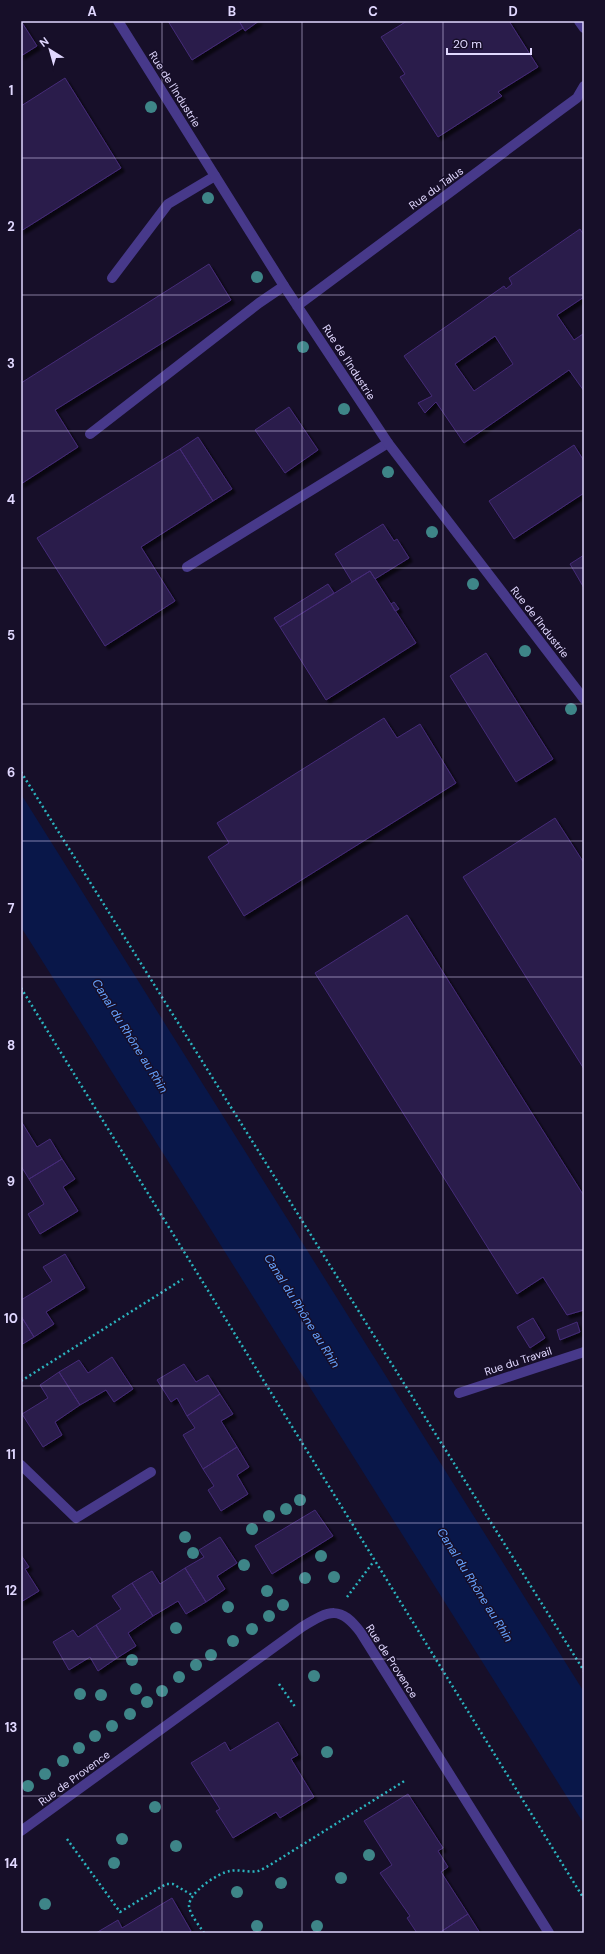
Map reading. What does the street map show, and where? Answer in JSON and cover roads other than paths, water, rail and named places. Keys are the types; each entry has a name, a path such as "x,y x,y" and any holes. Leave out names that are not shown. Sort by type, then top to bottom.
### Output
{"street":[{"name":"Rue de l'Industrie","path":"118,21 284,286 388,443 584,699"},
{"path":"579,21 584,28"},
{"name":"Rue du Talus","path":"297,306 577,98 584,86"},
{"path":"112,278 168,204 215,176"},
{"path":"90,434 284,286"},
{"path":"187,567 388,443"},
{"name":"Rue du Travail","path":"459,1393 584,1352"},
{"path":"21,1465 76,1518 151,1472"},
{"name":"Rue de Provence","path":"21,1832 302,1627 327,1613 336,1612 344,1615 361,1633 549,1933"}],"water":[{"name":"Canal du Rhône au Rhin","path":"21,794 584,1692 584,1824 21,927"}]}
